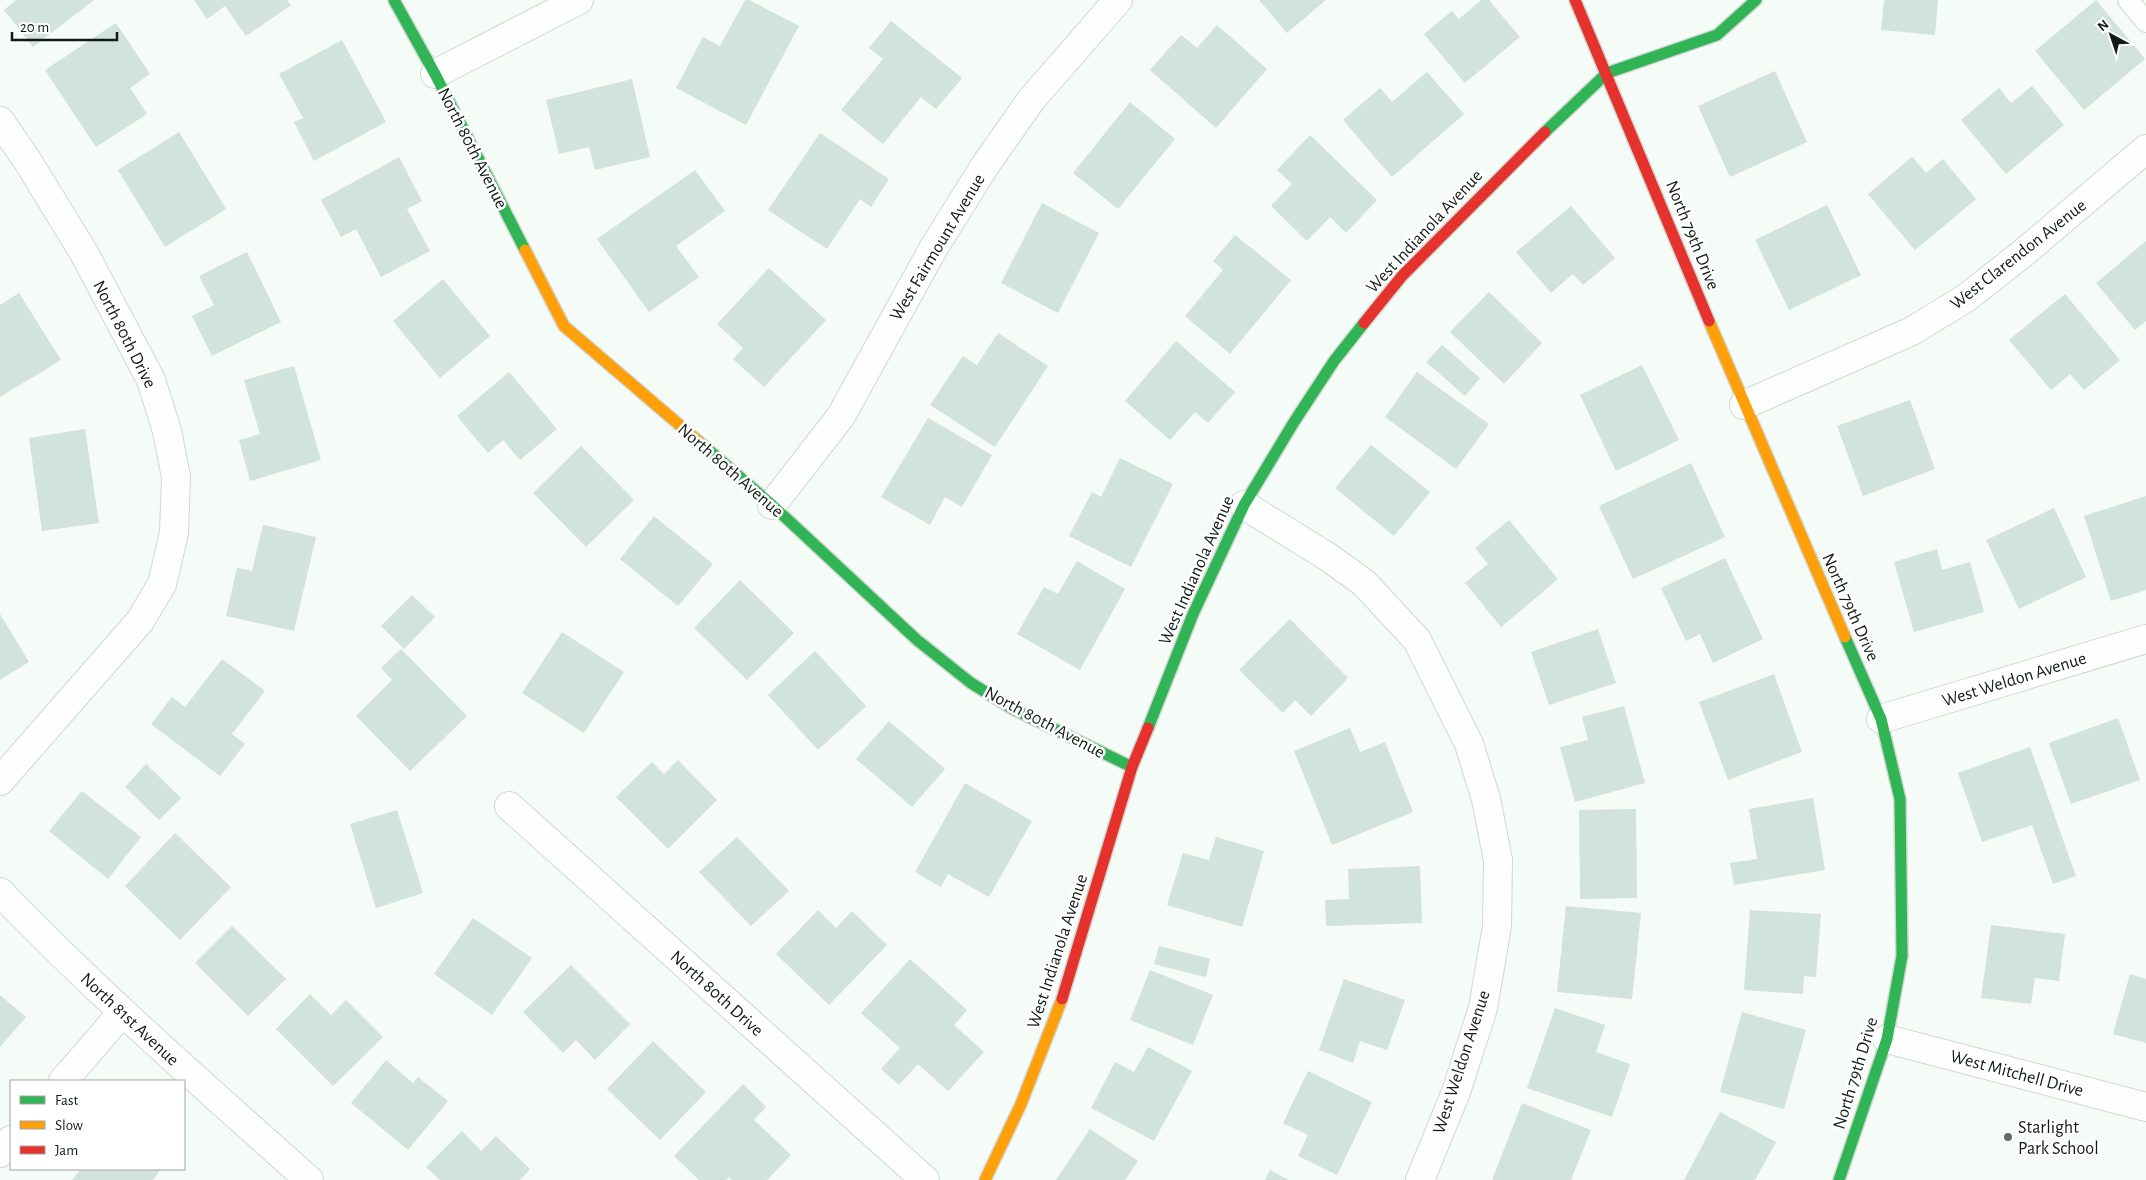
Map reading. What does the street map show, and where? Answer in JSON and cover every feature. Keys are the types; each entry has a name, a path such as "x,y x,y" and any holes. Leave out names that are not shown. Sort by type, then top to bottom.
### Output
{"street":[{"name":"North 80th Avenue","path":"394,0 435,74 564,326 772,505 917,640 971,683 1013,709 1132,768"},
{"name":"North 80th Avenue","path":"435,74 579,0"},
{"name":"West Fairmount Avenue","path":"772,505 841,416 933,249 986,164 1031,100 1118,0"},
{"name":"North 79th Drive","path":"1575,0 1744,405 1881,718 1900,800 1902,956 1887,1039 1839,1180"},
{"path":"1607,73 1716,35 1756,0"},
{"name":"West Indianola Avenue","path":"985,1180 1020,1104 1065,990 1132,768 1193,614 1244,505 1334,360 1402,276 1492,184 1607,73"},
{"name":"North 80th Drive","path":"0,121 27,160 84,253 151,380 167,431 176,477 174,533 162,584 140,621 0,781"},
{"name":"West Clarendon Avenue","path":"1744,405 1912,331 1966,298 2022,254 2146,150"},
{"name":"West Weldon Avenue","path":"1244,505 1328,557 1364,583 1416,640 1469,744 1486,799 1498,860 1497,916 1483,1008 1456,1092 1420,1180"},
{"name":"West Weldon Avenue","path":"1881,718 2146,639"},
{"name":"North 80th Drive","path":"509,806 925,1180"},
{"name":"North 81st Avenue","path":"0,892 122,1014 308,1180"},
{"path":"64,1080 122,1014"},
{"name":"West Mitchell Drive","path":"1887,1039 2146,1107"},
{"path":"0,1152 10,1141"}],"lane":[{"path":"2128,0 2146,22"}],"building":[{"path":"16,0 94,0 33,47 4,10"},
{"path":"194,0 287,0 291,5 246,36 225,6 207,19"},
{"path":"745,0 749,0 799,26 746,125 676,88 703,37 720,46"},
{"path":"1259,0 1326,0 1287,33"},
{"path":"1481,0 1489,0 1520,37 1465,83 1424,34 1452,11 1459,19"},
{"path":"1884,0 1938,0 1935,35 1881,30"},
{"path":"2096,0 2145,59 2084,110 2035,51"},
{"path":"891,21 962,78 936,109 921,97 883,144 841,110 883,59 869,48"},
{"path":"116,23 150,74 130,88 147,114 96,147 45,70"},
{"path":"1217,25 1267,69 1216,128 1150,70 1181,35 1197,48"},
{"path":"342,40 386,122 314,161 294,122 303,118 279,74"},
{"path":"1775,71 1807,142 1730,177 1698,106"},
{"path":"1427,72 1464,114 1392,177 1343,120 1380,88 1392,102"},
{"path":"632,79 650,157 595,170 589,147 559,154 546,100"},
{"path":"2032,86 2064,125 2006,174 1961,120 1999,88 2011,103"},
{"path":"1130,102 1175,139 1118,209 1073,173"},
{"path":"179,132 226,209 165,247 118,170"},
{"path":"820,133 889,179 871,207 860,199 827,249 768,210"},
{"path":"1310,135 1377,200 1346,233 1330,217 1307,241 1271,206 1292,184 1277,170"},
{"path":"399,157 422,201 407,209 430,251 381,277 356,229 341,237 321,200"},
{"path":"1912,157 1926,173 1943,159 1976,199 1915,250 1868,194"},
{"path":"695,170 725,211 676,246 699,277 649,312 597,239"},
{"path":"1042,203 1099,233 1058,313 1001,283"},
{"path":"1827,205 1861,275 1789,310 1755,240"},
{"path":"1571,206 1615,258 1583,285 1573,274 1551,293 1516,252"},
{"path":"1235,235 1291,280 1230,354 1185,316 1223,270 1213,261"},
{"path":"2146,241 2146,321 2135,330 2096,283"},
{"path":"247,252 281,322 212,356 192,316 214,305 199,276"},
{"path":"769,268 826,320 764,387 733,359 743,348 717,324"},
{"path":"443,279 490,336 440,378 393,321"},
{"path":"1489,292 1542,343 1504,384 1450,332"},
{"path":"19,293 61,360 0,397 0,305"},
{"path":"2065,294 2120,360 2084,390 2070,374 2051,390 2009,340"},
{"path":"998,333 1048,366 995,447 930,405 963,356 977,365"},
{"path":"1176,341 1235,392 1208,423 1195,412 1170,440 1125,401"},
{"path":"1442,345 1480,378 1465,396 1426,362"},
{"path":"1642,365 1679,440 1616,471 1580,395"},
{"path":"294,366 321,460 250,481 239,440 260,434 244,380"},
{"path":"509,372 557,429 520,460 503,440 488,453 457,416"},
{"path":"1417,372 1489,424 1456,469 1385,417"},
{"path":"1910,400 1935,469 1863,496 1837,426"},
{"path":"928,418 992,455 962,507 945,497 930,525 881,497"},
{"path":"85,429 99,523 42,531 29,438"},
{"path":"1371,445 1430,492 1394,536 1335,488"},
{"path":"581,446 634,500 586,547 533,493"},
{"path":"1120,458 1173,484 1131,567 1069,536 1092,492 1101,497"},
{"path":"1691,463 1725,537 1633,579 1599,506"},
{"path":"2146,496 2146,590 2111,601 2084,516"},
{"path":"2054,508 2086,577 2019,609 1986,540"},
{"path":"654,516 713,564 678,606 620,559"},
{"path":"1509,520 1558,579 1501,627 1465,583 1488,564 1475,548"},
{"path":"263,525 316,537 294,631 226,616 237,568 252,571"},
{"path":"1937,549 1942,570 1970,562 1984,612 1914,632 1894,562"},
{"path":"1725,558 1763,639 1713,663 1700,634 1686,641 1661,588"},
{"path":"1077,561 1125,589 1080,670 1017,634 1044,587 1058,594"},
{"path":"740,580 794,633 747,680 694,628"},
{"path":"412,595 435,617 404,649 381,626"},
{"path":"0,614 29,662 0,680"},
{"path":"1290,619 1348,678 1311,716 1295,700 1283,713 1239,670"},
{"path":"1598,629 1616,683 1549,705 1531,652"},
{"path":"562,632 624,672 584,733 522,693"},
{"path":"401,649 467,716 410,771 356,716 392,680 381,668"},
{"path":"815,651 866,706 818,750 768,695"},
{"path":"222,659 265,691 232,734 245,744 220,776 151,724 172,697 185,707"},
{"path":"1774,674 1802,752 1728,780 1699,702"},
{"path":"1624,706 1645,783 1575,802 1560,747 1588,740 1582,717"},
{"path":"2118,718 2140,780 2071,804 2049,743"},
{"path":"889,721 945,769 912,807 856,759"},
{"path":"1350,728 1360,752 1385,742 1413,812 1332,845 1294,751"},
{"path":"2030,747 2076,876 2053,884 2032,825 1982,842 1958,773"},
{"path":"678,760 717,800 668,849 616,797 652,762 664,774"},
{"path":"146,764 181,798 159,820 125,787"},
{"path":"965,783 1032,821 989,897 948,874 941,887 915,872"},
{"path":"82,791 141,837 108,879 49,831"},
{"path":"1813,798 1825,870 1734,885 1730,863 1757,859 1749,809"},
{"path":"1636,809 1637,898 1580,899 1579,810"},
{"path":"397,810 423,893 376,908 350,824"},
{"path":"175,833 231,887 180,940 125,886"},
{"path":"737,837 789,891 751,926 699,872"},
{"path":"1216,837 1264,851 1242,927 1167,905 1183,853 1209,860"},
{"path":"1420,866 1422,923 1326,926 1325,900 1349,899 1348,869"},
{"path":"1566,906 1641,913 1632,999 1557,992"},
{"path":"818,910 836,928 852,911 887,945 829,1005 776,954"},
{"path":"1750,910 1821,914 1816,977 1804,976 1803,994 1744,990"},
{"path":"473,918 532,958 492,1015 434,974"},
{"path":"1991,925 2065,934 2059,981 2035,978 2031,1004 1981,998"},
{"path":"232,926 286,979 248,1016 195,963"},
{"path":"1159,946 1210,959 1206,977 1154,964"},
{"path":"910,959 967,1010 954,1025 984,1052 948,1091 918,1064 899,1085 881,1069 900,1048 861,1013"},
{"path":"571,965 630,1024 595,1060 576,1040 563,1053 523,1012"},
{"path":"1150,970 1213,995 1193,1045 1130,1020"},
{"path":"2130,974 2146,979 2146,1043 2113,1034"},
{"path":"1344,979 1405,1000 1387,1050 1360,1041 1353,1063 1319,1050"},
{"path":"310,994 331,1015 346,1000 383,1037 333,1086 276,1029"},
{"path":"0,995 26,1017 0,1047"},
{"path":"1555,1008 1605,1025 1596,1052 1630,1064 1612,1117 1527,1088"},
{"path":"1742,1012 1806,1030 1784,1109 1720,1092"},
{"path":"653,1041 706,1092 660,1140 607,1089"},
{"path":"1148,1047 1192,1071 1154,1141 1091,1108 1115,1062 1134,1072"},
{"path":"386,1060 413,1083 418,1077 448,1101 408,1150 351,1103"},
{"path":"1308,1071 1372,1102 1337,1175 1298,1156 1308,1135 1283,1123"},
{"path":"743,1084 766,1107 754,1120 791,1155 767,1180 732,1180 729,1177 726,1180 699,1180 674,1156"},
{"path":"1522,1103 1591,1130 1571,1180 1492,1180"},
{"path":"1720,1112 1776,1142 1755,1180 1684,1180"},
{"path":"1090,1129 1138,1161 1125,1180 1056,1180"},
{"path":"462,1131 481,1151 496,1136 530,1169 520,1180 440,1180 426,1167"},
{"path":"80,1170 160,1170 153,1180 72,1180"},
{"path":"1270,1170 1289,1180 1265,1180"}],"traffic: fast":[{"path":"394,0 435,74 525,250"},
{"path":"1545,132 1607,73 1717,35 1756,0"},
{"path":"1148,728 1193,614 1244,505 1294,422 1334,361 1364,323"},
{"path":"704,446 772,505 917,640 971,683 1013,709 1132,767"},
{"path":"1839,1180 1887,1039 1902,956 1900,799 1881,719 1845,637"}],"traffic: slow":[{"path":"525,250 564,326 704,446"},
{"path":"1709,321 1845,637"},
{"path":"985,1180 1021,1104 1062,999"}],"traffic: jam":[{"path":"1575,0 1709,321"},
{"path":"1364,323 1402,276 1545,132"},
{"path":"1062,999 1132,767 1148,728"}],"place":[{"name":"Starlight Park School","path":"2008,1137"}]}
